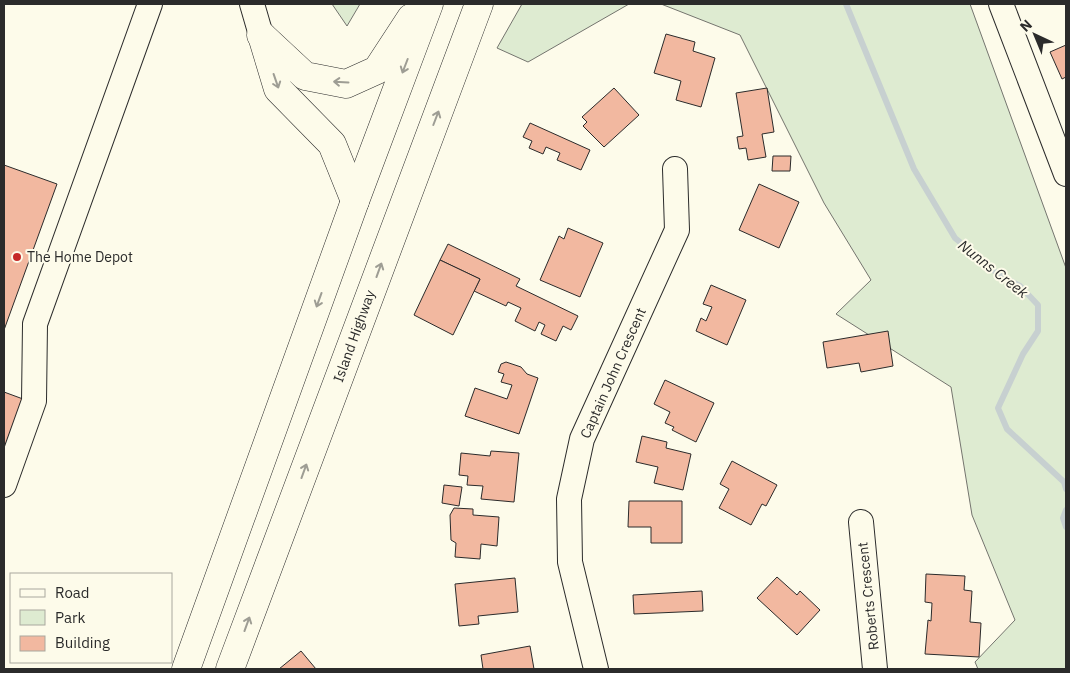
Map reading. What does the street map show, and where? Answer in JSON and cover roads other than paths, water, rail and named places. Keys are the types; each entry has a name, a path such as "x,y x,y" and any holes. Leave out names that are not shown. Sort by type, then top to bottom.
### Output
{"main road":[{"path":"262,35 305,76 346,84 377,70 421,4"},
{"path":"186,669 355,201 429,4"},
{"name":"Island Highway","path":"230,669 478,4"},
{"path":"262,35 278,89 332,144 355,201"},
{"path":"172,659 237,527"}],"street":[{"path":"4,485 34,401 35,324 150,4"},
{"path":"252,4 262,35"},
{"path":"1003,5 1066,174"},
{"name":"Captain John Crescent","path":"596,669 570,562 570,499 582,439 677,230 675,169"},
{"name":"Roberts Crescent","path":"861,522 875,669"}],"waterway":[{"name":"Nunns Creek","path":"846,4 914,169 955,238 998,274 1020,286 1038,305 1038,331 1023,354 998,408 1007,429 1064,482 1066,489"},
{"name":"Nunns Creek","path":"1066,510 1063,518 1066,527"}],"place":[{"name":"The Home Depot","path":"17,257"}]}
